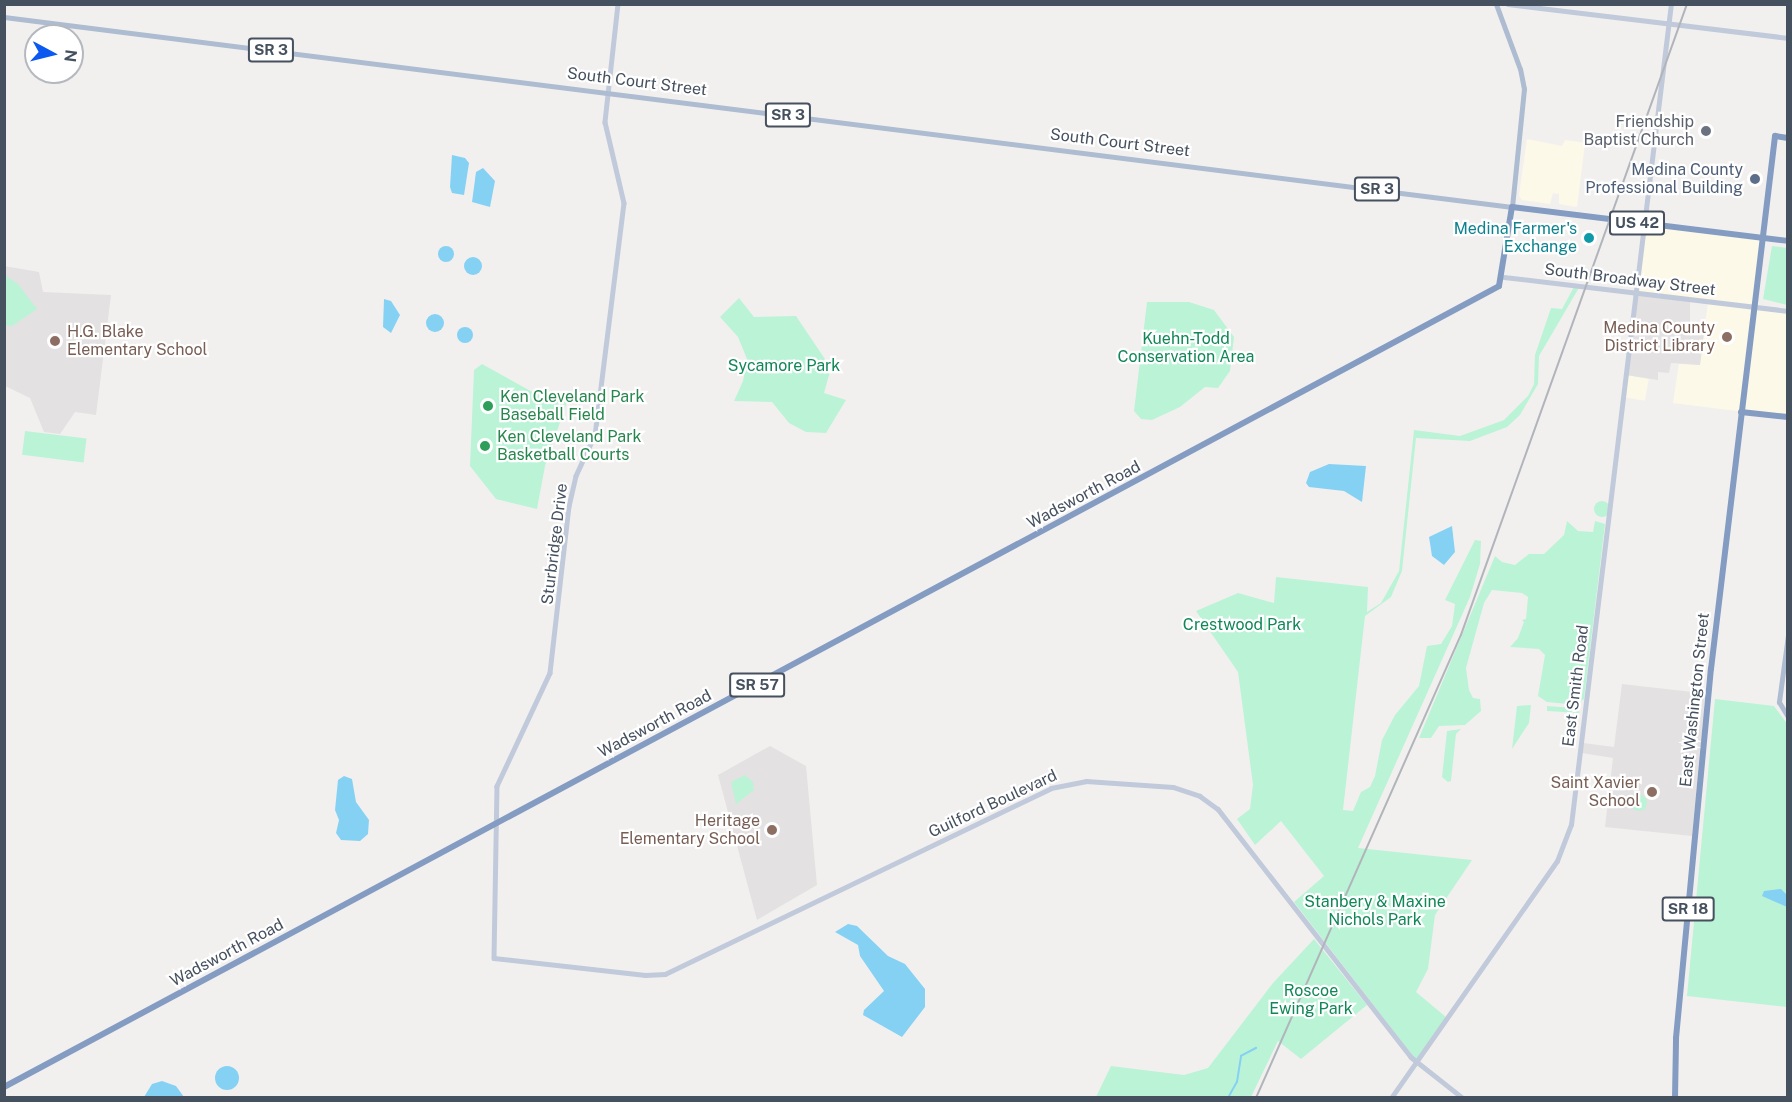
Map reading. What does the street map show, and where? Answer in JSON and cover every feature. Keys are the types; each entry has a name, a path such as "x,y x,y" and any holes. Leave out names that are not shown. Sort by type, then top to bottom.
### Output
{"highway":[{"name":"East Washington Street","path":"1675,1098 1677,1030 1708,693 1741,412 1775,136 1788,138"},
{"name":"South Court Street","path":"1512,207 1788,241"},
{"path":"1504,277 1512,207"},
{"name":"Wadsworth Road","path":"4,1087 1290,400 1499,286 1504,277"},
{"path":"1741,412 1788,417"}],"main road":[{"path":"1496,4 1520,69 1524,89 1512,207"},
{"name":"South Court Street","path":"4,17 1512,207"},
{"path":"1788,635 1779,702 1788,717"}],"street":[{"name":"Sturbridge Drive","path":"494,958 495,824 501,772 550,673 569,506 576,476 595,435 624,203 605,128 618,4"},
{"path":"1508,4 1788,38"},
{"name":"East Smith Road","path":"1391,1098 1557,861 1569,834 1671,4"},
{"name":"South Broadway Street","path":"1504,277 1788,311"},
{"name":"Guilford Boulevard","path":"494,958 665,974 1051,788 1086,781 1173,787 1200,796 1223,814 1417,1062 1463,1098"}],"shaded area":[{"path":"1527,139 1562,146 1565,140 1585,143 1577,207 1559,204 1559,194 1553,193 1550,204 1522,200 1519,196"},
{"path":"1644,224 1762,238 1754,307 1787,311 1787,417 1673,403 1679,364 1700,365 1708,302 1636,293"},
{"name":"H.G. Blake Elementary School","path":"4,266 39,272 43,292 111,295 96,415 75,412 60,434 44,432 30,398 5,386"},
{"path":"1636,293 1690,299 1690,331 1704,333 1700,365 1671,363 1669,373 1658,372 1658,380 1626,375"},
{"path":"1626,375 1649,379 1645,401 1622,397"},
{"name":"Saint Xavier School","path":"1622,684 1701,693 1705,697 1692,836 1605,827 1613,758 1582,753 1583,743 1614,747"},
{"name":"Heritage Elementary School","path":"770,746 806,766 817,885 757,920 718,775"}],"green space":[{"path":"1772,246 1787,248 1787,305 1763,299"},
{"path":"6,276 18,284 37,309 12,326 5,325"},
{"name":"Stanbery & Maxine Nichols Park","path":"1575,285 1580,286 1539,356 1538,384 1520,415 1507,427 1470,441 1416,438 1402,571 1391,597 1365,616 1343,810 1353,811 1361,792 1370,787 1375,776 1382,740 1395,715 1419,686 1427,646 1441,644 1452,626 1455,604 1445,600 1475,540 1481,541 1480,564 1470,597 1358,848 1472,860 1435,915 1428,969 1416,992 1446,1017 1416,1060 1294,902 1324,876 1281,821 1255,845 1237,819 1250,809 1253,785 1238,672 1196,611 1238,593 1274,603 1276,577 1368,587 1367,612 1381,603 1399,571 1414,430 1460,436 1504,420 1528,396 1534,384 1535,355 1551,308 1562,309"},
{"name":"Sycamore Park","path":"739,298 754,317 796,316 831,368 824,393 846,400 826,433 806,432 789,423 772,402 734,401 743,381 747,359 738,337 720,317"},
{"name":"Kuehn-Todd Conservation Area","path":"1147,302 1189,302 1214,310 1234,337 1230,371 1218,388 1205,387 1180,407 1152,420 1141,419 1134,411"},
{"path":"482,364 536,394 567,402 545,466 537,509 496,499 470,466 474,370"},
{"path":"25,431 87,439 84,462 22,455"},
{"path":"1602,501 1610,509 1602,517 1594,509"},
{"path":"1567,521 1578,531 1593,532 1595,521 1605,524 1584,699 1577,705 1547,702 1538,696 1545,655 1539,649 1510,647 1518,638 1524,622 1522,620 1526,619 1528,597 1522,593 1492,590 1484,603 1466,668 1469,690 1473,698 1480,699 1481,711 1465,725 1439,726 1431,738 1419,738 1495,556 1502,562 1515,565 1529,554 1544,554 1564,535"},
{"path":"1715,699 1774,706 1788,725 1787,1007 1687,996"},
{"path":"1531,705 1529,723 1512,749 1517,706"},
{"path":"1547,706 1575,708 1580,713 1547,711"},
{"path":"1461,729 1456,734 1451,781 1448,782 1442,777 1447,731"},
{"path":"745,775 753,782 754,790 736,804 731,782"},
{"path":"1639,795 1645,797 1647,803 1645,809 1639,811 1633,809 1631,803 1633,797"},
{"name":"Roscoe Ewing Park","path":"1314,939 1367,1005 1301,1059 1278,1041 1251,1097 1096,1097 1111,1066 1184,1075 1208,1068 1273,983"}],"water":[{"path":"452,155 465,158 469,163 464,195 452,193 450,187"},
{"path":"483,168 495,181 490,207 472,202 476,172"},
{"path":"446,246 454,254 446,262 438,254"},
{"path":"469,257 477,257 482,262 480,273 469,275 464,270 464,262"},
{"path":"384,299 391,301 400,315 391,333 383,327"},
{"path":"435,314 441,317 444,323 441,329 435,332 429,329 426,323 429,317"},
{"path":"465,327 473,335 465,343 457,335"},
{"path":"1329,464 1366,466 1362,502 1344,491 1309,487 1306,483 1310,472"},
{"path":"1452,526 1455,552 1444,565 1432,556 1429,537"},
{"path":"344,776 352,779 356,802 369,820 368,834 360,841 341,840 336,833 339,820 335,810 338,780"},
{"path":"1781,889 1787,895 1787,907 1762,896 1764,891"},
{"path":"848,924 857,926 888,956 905,964 925,989 925,1007 902,1037 863,1015 864,1010 884,991 860,956 858,945 835,932"},
{"path":"227,1066 235,1070 239,1078 235,1086 227,1090 219,1086 215,1078 219,1070"},
{"path":"162,1081 176,1086 184,1097 144,1097 152,1084"}],"waterway":[{"path":"1228,1098 1237,1082 1241,1056 1256,1048"}],"railway":[{"path":"1256,1098 1461,635 1687,4"}],"place":[{"name":"Friendship Baptist Church","path":"1706,131"},
{"name":"Medina County Professional Building","path":"1755,179"},
{"name":"Medina Farmer's Exchange","path":"1589,238"},
{"name":"Medina County District Library","path":"1727,337"},
{"name":"H.G. Blake Elementary School","path":"55,341"},
{"name":"Ken Cleveland Park Baseball Field","path":"488,406"},
{"name":"Ken Cleveland Park Basketball Courts","path":"485,446"},
{"name":"Saint Xavier School","path":"1652,792"},
{"name":"Heritage Elementary School","path":"772,830"}],"park label":[{"name":"Crestwood Park","path":"1242,625"}]}
